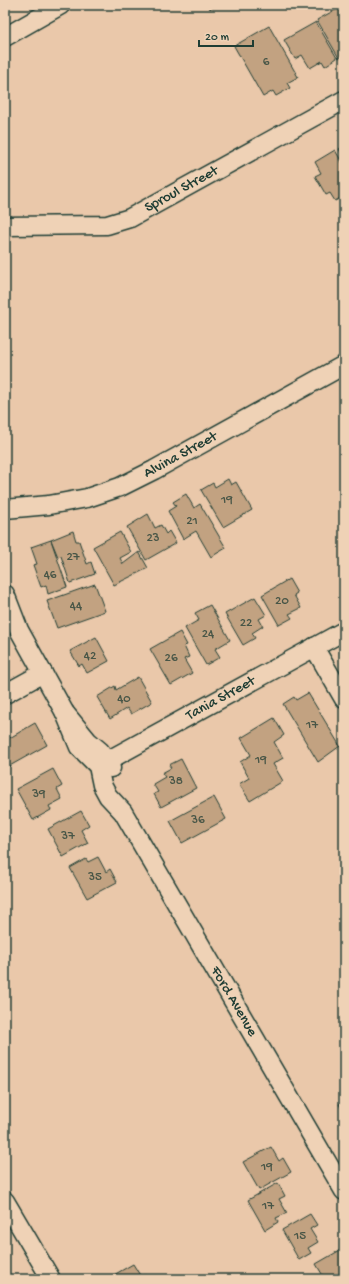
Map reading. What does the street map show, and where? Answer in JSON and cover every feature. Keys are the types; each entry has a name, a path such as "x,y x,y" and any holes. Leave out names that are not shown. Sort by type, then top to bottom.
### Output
{"street":[{"path":"5,37 61,5"},
{"name":"Sproul Street","path":"5,226 107,225 130,218 344,100"},
{"name":"Alvina Street","path":"5,508 49,505 87,498 120,487 161,467 344,365"},
{"path":"5,594 19,630 65,713 79,747 102,764"},
{"name":"Tania Street","path":"102,764 344,631"},
{"path":"314,647 344,699"},
{"path":"5,694 43,673"},
{"name":"Ford Avenue","path":"102,764 102,785 108,796 123,812 344,1191"},
{"path":"5,1201 51,1279"}],"building":[{"path":"208,5 217,5 210,9"},
{"path":"344,5 344,55 339,58 317,20"},
{"path":"316,22 337,58 325,66 322,61 310,68 302,55 295,59 284,40"},
{"path":"269,26 298,77 287,83 290,88 276,96 273,91 263,97 234,46"},
{"path":"344,146 344,158 339,149"},
{"path":"335,150 344,166 344,196 335,201 330,193 326,195 315,176 321,173 315,162"},
{"path":"228,479 231,485 236,482 252,510 223,527 201,490 213,483 215,487"},
{"path":"186,494 194,508 200,504 226,548 211,557 196,531 183,539 168,511 176,506 173,502"},
{"path":"148,514 155,528 161,525 166,534 169,531 176,543 146,560 127,527"},
{"path":"73,531 76,541 79,541 87,564 91,562 95,574 70,583 61,556 58,557 51,540"},
{"path":"120,532 131,552 120,558 123,564 139,552 148,568 114,585 93,547"},
{"path":"51,540 67,587 48,594 46,585 41,587 33,565 37,564 31,547"},
{"path":"289,579 297,593 294,595 301,608 289,614 292,618 279,625 262,595"},
{"path":"95,584 105,611 57,628 47,601"},
{"path":"255,597 266,615 259,619 263,626 252,633 255,638 243,645 225,614"},
{"path":"210,605 230,640 215,649 220,657 206,665 185,628 199,620 195,613"},
{"path":"180,632 187,645 184,646 189,657 184,659 192,673 171,685 150,649"},
{"path":"96,637 109,661 87,673 82,664 79,666 70,651"},
{"path":"138,677 152,702 131,714 127,708 110,719 97,697 115,686 116,690"},
{"path":"308,693 340,746 318,762 283,704 294,697 296,700"},
{"path":"274,718 284,735 274,742 283,758 273,764 283,781 250,801 239,784 249,778 240,762 251,755 241,738"},
{"path":"35,723 47,745 6,768 5,736 8,739"},
{"path":"181,759 196,788 161,807 154,794 158,792 153,784 165,777 162,773 171,768 169,765"},
{"path":"53,769 62,786 57,789 62,799 49,806 51,810 33,820 16,789"},
{"path":"214,797 226,819 182,843 170,821"},
{"path":"81,811 89,825 81,830 88,843 63,857 48,829"},
{"path":"98,857 106,872 110,869 117,882 87,898 70,868 86,859 88,862"},
{"path":"344,1101 344,1113 339,1104"},
{"path":"271,1147 279,1161 283,1158 291,1172 259,1190 243,1162"},
{"path":"278,1183 285,1196 279,1199 287,1213 276,1218 278,1222 265,1230 248,1200"},
{"path":"310,1214 317,1225 310,1229 318,1242 308,1248 311,1253 299,1260 282,1230"},
{"path":"342,1249 344,1251 344,1279 325,1279 316,1264"},
{"path":"133,1264 141,1277 145,1275 147,1279 114,1279 112,1276"}]}
